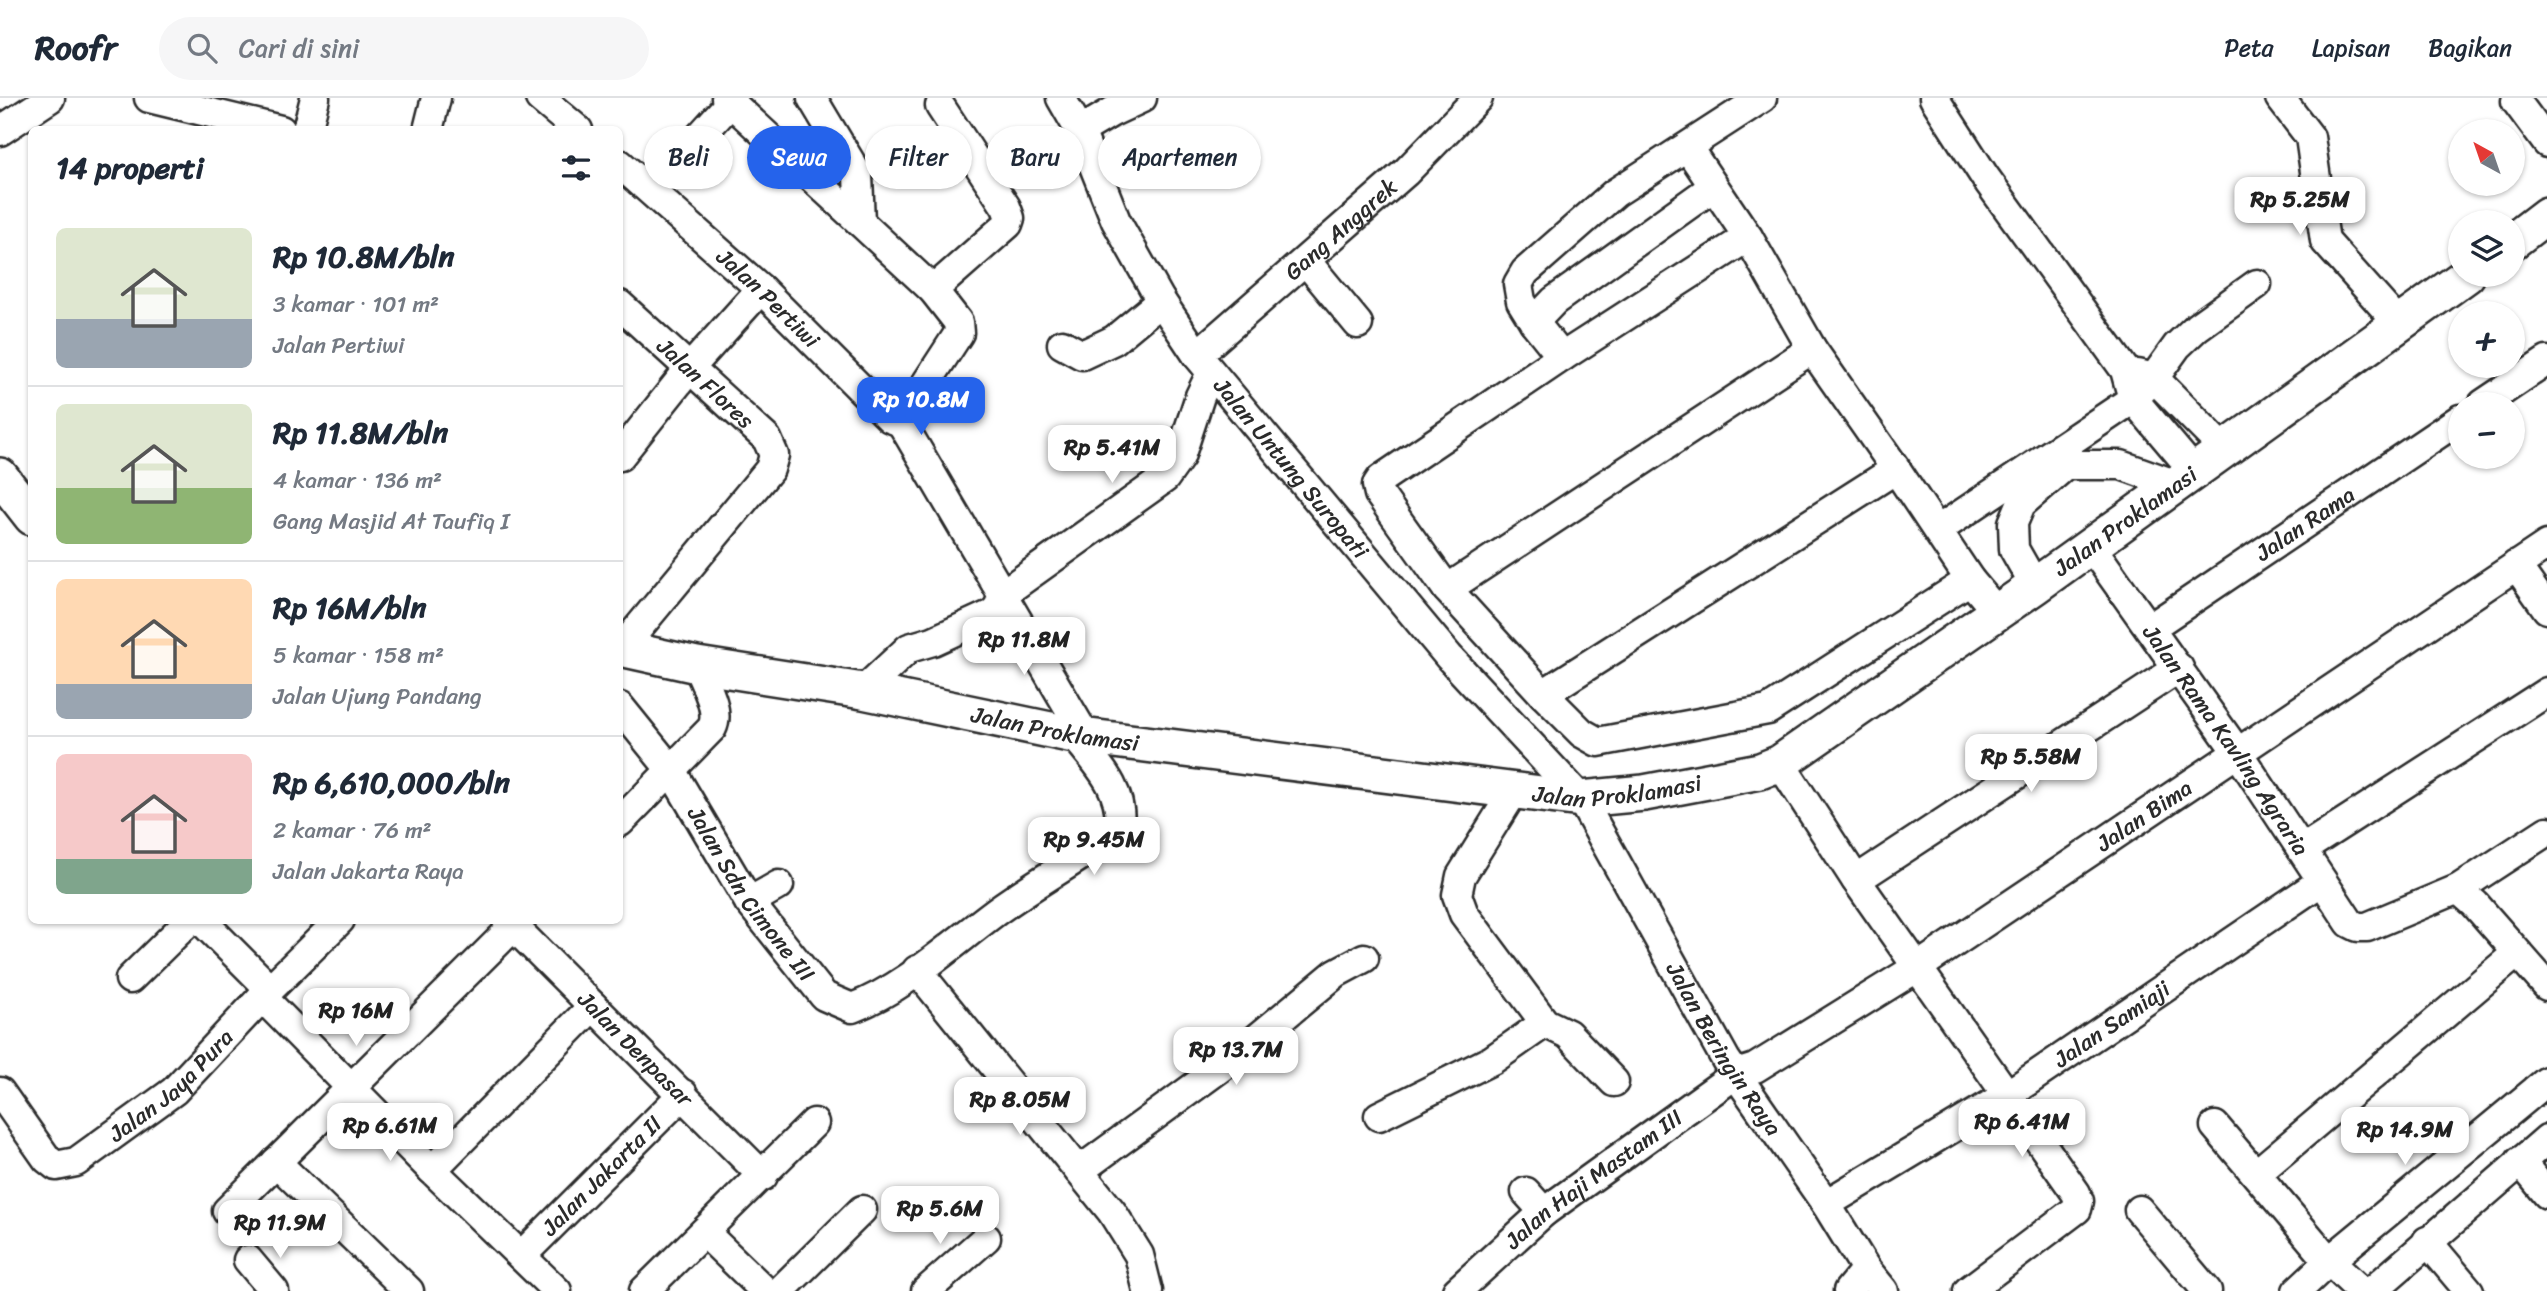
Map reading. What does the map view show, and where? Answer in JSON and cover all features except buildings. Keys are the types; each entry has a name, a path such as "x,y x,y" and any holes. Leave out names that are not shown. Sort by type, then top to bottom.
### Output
{"main road":[{"path":"2525,232 2547,215"},
{"name":"Jalan Proklamasi","path":"623,650 697,665 863,691 1080,736 1581,799 1644,793 1760,771 1780,763 2035,586 2183,477 2451,287"},
{"path":"0,476 28,512"}],"street":[{"path":"151,98 265,126"},
{"path":"308,126 315,98"},
{"path":"429,126 436,98"},
{"path":"540,98 573,126"},
{"path":"812,98 858,175 860,222"},
{"name":"Jalan Untung Suropati","path":"1061,98 1077,126"},
{"path":"1084,129 1143,98"},
{"name":"Gang Anggrek","path":"1204,364 1306,261 1406,172 1478,98"},
{"path":"1562,357 1521,301 1518,284 1525,272 1615,194 1762,98"},
{"path":"1934,98 1985,177 2125,370 2133,399 2183,477"},
{"path":"2280,98 2310,137 2325,241 2400,325"},
{"path":"0,131 41,100"},
{"path":"651,190 729,100 933,290 958,322 958,333 901,422 1004,593 1080,736"},
{"path":"933,290 1008,224 1010,219 1006,207 941,101"},
{"path":"2516,101 2547,143"},
{"name":"Jalan Untung Suropati","path":"1084,141 1116,222 1161,301 1204,364 1449,657 1581,799"},
{"path":"1688,148 1748,237 1812,349 1970,580 1997,612"},
{"name":"Jalan Pertiwi","path":"623,167 761,289 890,418 901,422"},
{"path":"1534,322 1554,301 1713,187"},
{"path":"1748,237 1562,357 1387,475 1377,485 1379,494 1447,589 1543,694 1582,733 1598,742 1768,710 1970,580"},
{"path":"1306,261 1358,324"},
{"path":"1938,530 2133,399 2154,378 2177,346 2197,327 2257,284"},
{"path":"623,452 690,368 761,289"},
{"path":"1062,344 1082,355 1114,341 1161,301"},
{"name":"Jalan Flores","path":"623,308 766,439 774,455 770,469 623,645"},
{"path":"1447,589 1812,349"},
{"path":"2501,392 2547,361"},
{"path":"863,691 909,648 992,614 998,608 1004,593 1165,478 1180,457 1200,396 1204,364"},
{"path":"2125,370 2154,378 2223,449"},
{"name":"Jalan Rama","path":"2150,628 2448,427"},
{"path":"2035,586 2014,550 2013,523 2021,504 2066,465 2121,465 2183,477"},
{"path":"1543,694 1896,469"},
{"name":"Jalan Rama Kavling Agraria","path":"2090,545 2238,753 2350,923 2367,927 2458,889"},
{"name":"Jalan Bima","path":"1736,1074 1755,1068 1917,967 2547,545"},
{"path":"2516,565 2547,609"},
{"path":"623,819 716,721 697,665"},
{"path":"1856,880 2179,668"},
{"path":"2303,849 2547,692"},
{"name":"Jalan Sdn Cimone III","path":"623,711 671,770 750,902 811,982 824,996 852,1008 865,1003 917,970 1000,909 1119,831 1120,820 1112,782 1080,736"},
{"path":"1780,763 1856,880 2076,1193 2079,1201 2077,1209 1968,1291"},
{"path":"1514,790 1461,877 1457,895 1464,914 1545,1023 1568,1034 1614,1082"},
{"name":"Jalan Beringin Raya","path":"1581,799 1736,1074 1826,1204 1866,1269 1884,1291"},
{"path":"2547,831 2458,889 2475,904 2547,986"},
{"name":"Jalan Samiaji","path":"1826,1204 2007,1095 2322,881"},
{"path":"750,902 779,884"},
{"path":"130,979 186,924"},
{"path":"205,924 351,1088 557,1291"},
{"name":"Jalan Jaya Pura","path":"2,1100 47,1159 56,1166 76,1162 174,1091 266,993 336,924"},
{"path":"227,1211 513,924"},
{"name":"Jalan Denpasar","path":"515,924 593,1006 763,1175"},
{"path":"2256,1174 2517,953"},
{"path":"1079,1171 1231,1060 1336,974 1364,958"},
{"path":"917,970 1112,1212 1139,1255 1147,1291"},
{"path":"432,1170 593,1006"},
{"path":"1379,1116 1492,1060 1545,1023"},
{"name":"Jalan Haji Mastam III","path":"1457,1291 1535,1202 1736,1074"},
{"path":"2349,1278 2547,1081"},
{"name":"Jalan Jakarta II","path":"521,1256 683,1094"},
{"path":"644,1291 814,1123"},
{"path":"2216,1126 2349,1278"},
{"path":"2297,1291 2349,1278 2427,1241 2547,1139"},
{"path":"2520,1161 2547,1194"},
{"path":"276,1162 409,1291"},
{"path":"780,1291 862,1210"},
{"path":"2138,1210 2207,1291"},
{"path":"704,1232 765,1291"},
{"path":"926,1291 986,1238"},
{"path":"2427,1241 2469,1291"},
{"path":"248,1260 274,1291"},
{"path":"1848,1291 1866,1269"}]}
